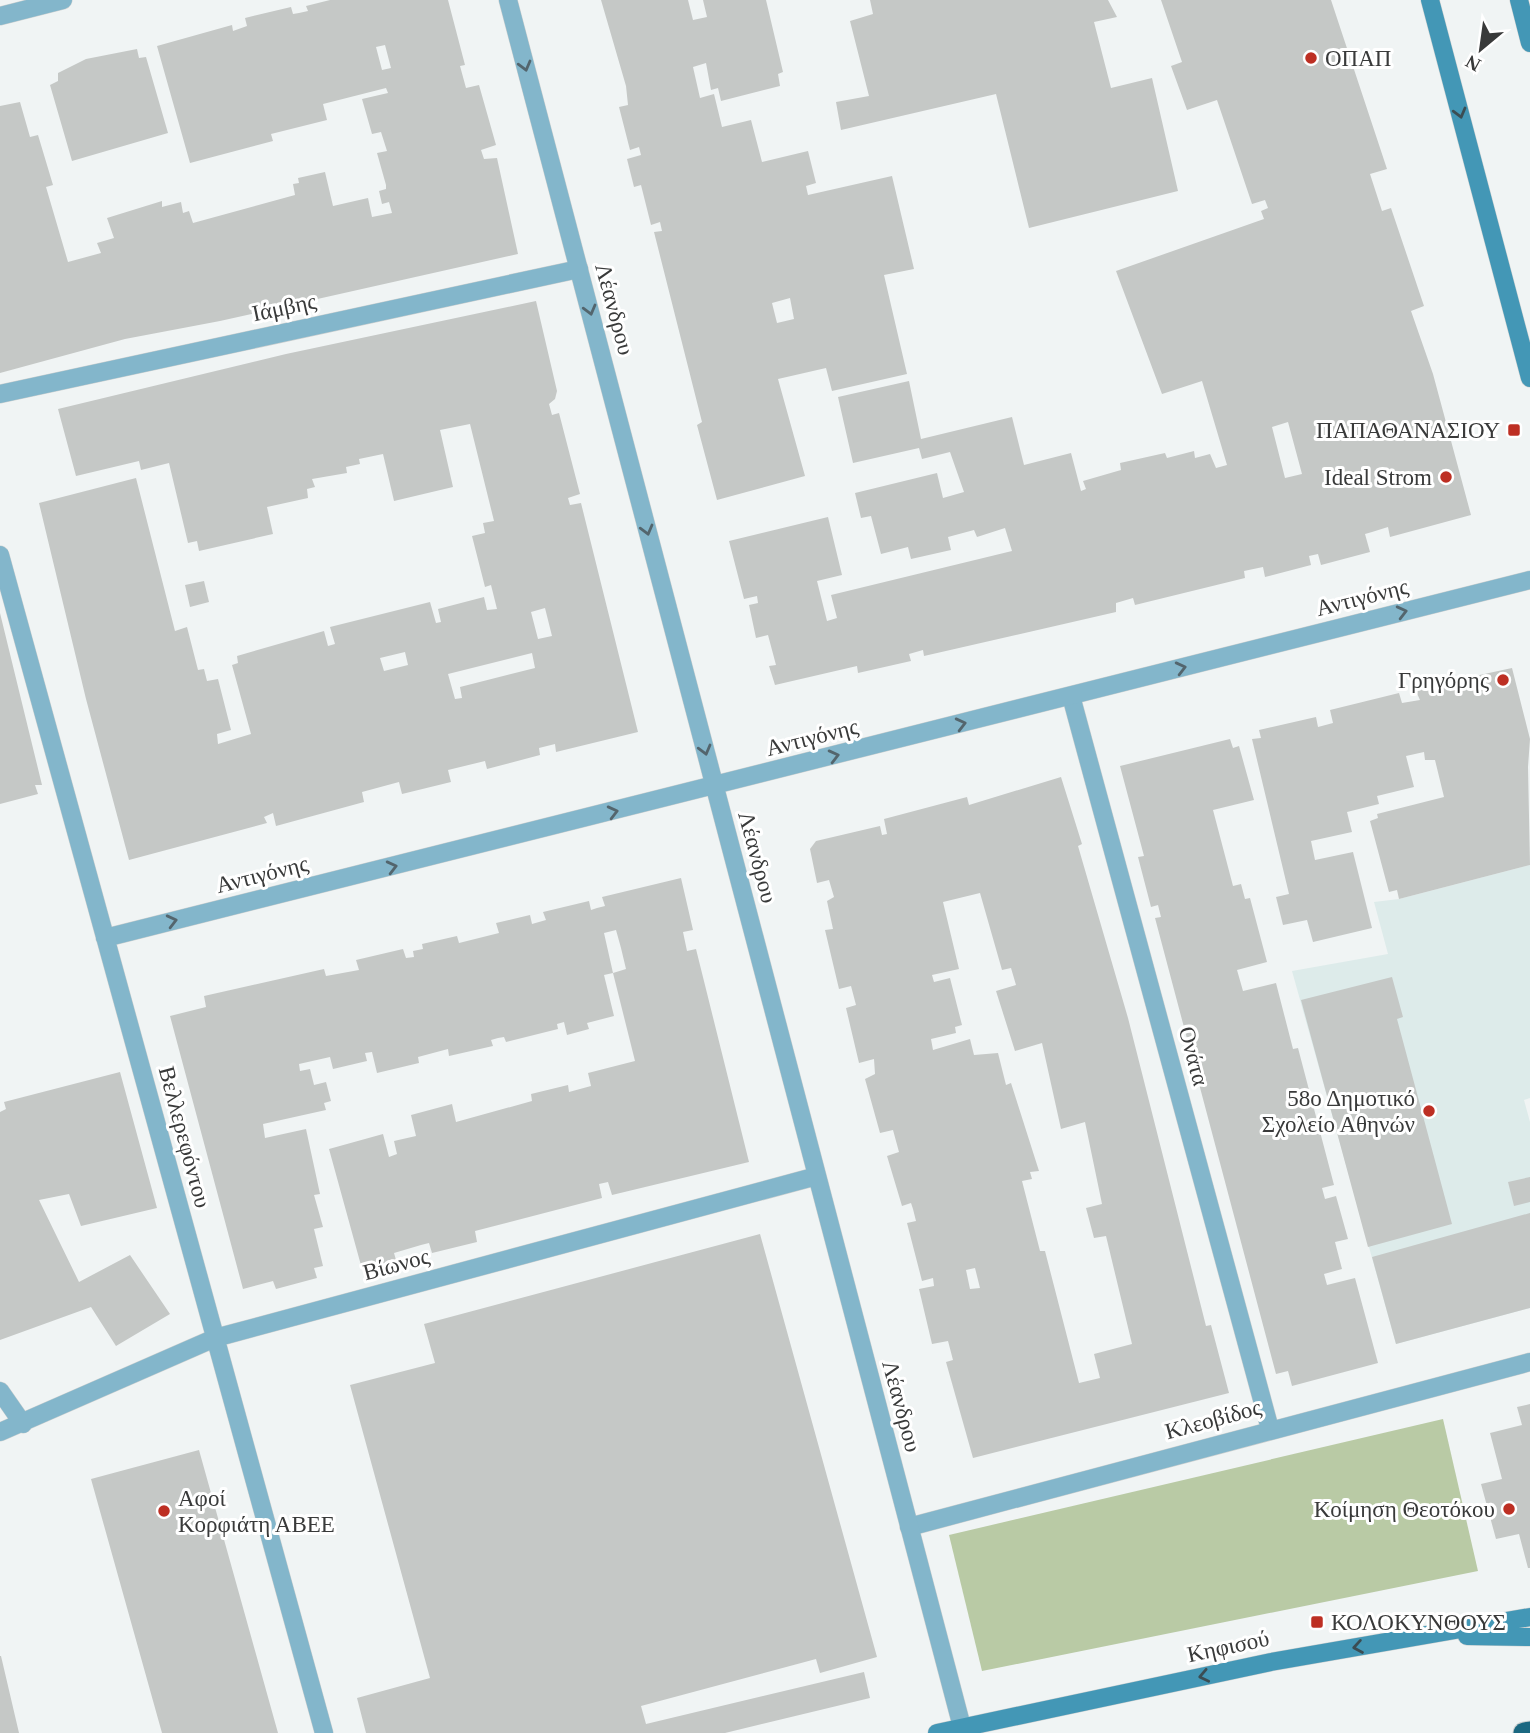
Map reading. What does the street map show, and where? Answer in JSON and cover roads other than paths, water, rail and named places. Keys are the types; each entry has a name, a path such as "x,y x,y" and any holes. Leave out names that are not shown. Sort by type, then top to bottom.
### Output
{"highway":[{"path":"1524,1733 1530,1732"}],"main road":[{"path":"1430,0 1530,379"},
{"path":"1519,0 1530,43"},
{"name":"Κηφισού","path":"937,1733 1271,1662 1530,1617"},
{"path":"1425,1635 1530,1637"}],"street":[{"path":"0,16 63,0"},
{"name":"Λέανδρου","path":"508,0 962,1727"},
{"name":"Ιάμβης","path":"0,394 579,269"},
{"name":"Βελλερεφόντου","path":"0,555 324,1733"},
{"name":"Αντιγόνης","path":"105,938 1530,580"},
{"name":"Ονάτα","path":"1071,696 1270,1429"},
{"name":"Βίωνος","path":"0,1432 215,1338 817,1176"},
{"name":"Κλεοβίδος","path":"909,1527 1530,1362"},
{"path":"0,1391 23,1424"}],"place":[{"name":"ΟΠΑΠ","path":"1311,58"},
{"name":"ΠΑΠΑΘΑΝΑΣΙΟΥ","path":"1514,430"},
{"name":"Ideal Strom","path":"1446,477"},
{"name":"Γρηγόρης","path":"1503,680"},
{"name":"58ο Δημοτικό Σχολείο Αθηνών","path":"1429,1111"},
{"name":"Κοίμηση Θεοτόκου","path":"1509,1509"},
{"name":"Αφοί Κορφιάτη ΑΒΕΕ","path":"164,1511"},
{"name":"ΚΟΛΟΚΥΝΘΟΥΣ","path":"1317,1622"}]}
